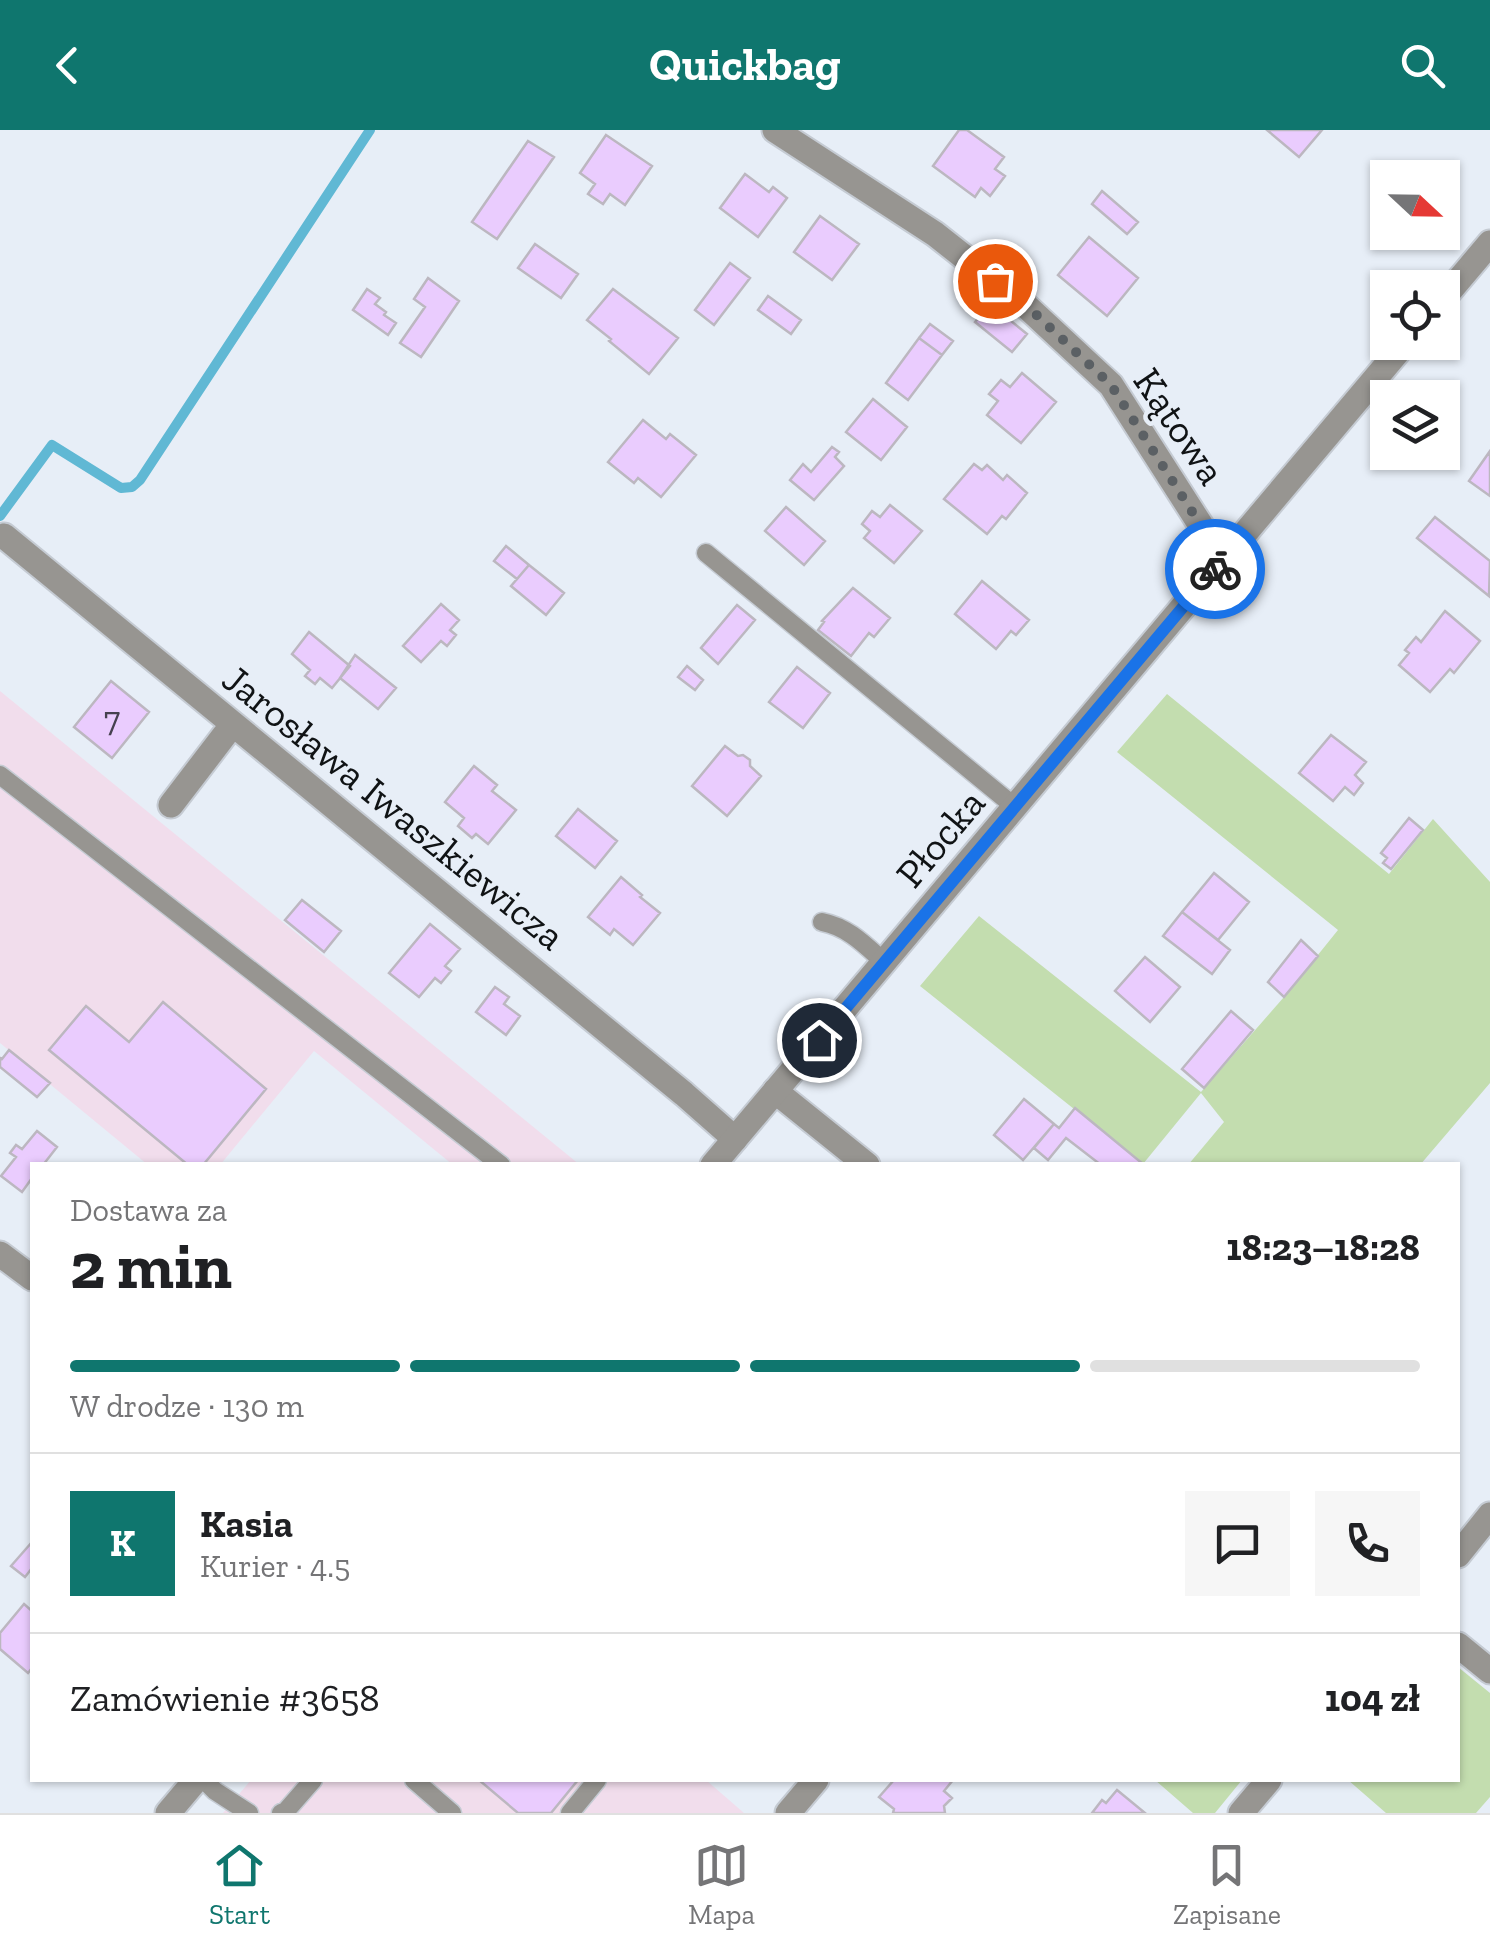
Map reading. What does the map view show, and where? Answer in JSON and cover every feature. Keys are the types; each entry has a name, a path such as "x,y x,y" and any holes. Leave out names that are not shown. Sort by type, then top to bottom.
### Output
{"street":[{"name":"Kątowa","path":"776,130 935,234 1026,305 1111,385 1223,560"},
{"path":"1460,279 1490,243"},
{"name":"Płocka","path":"716,1162 1391,360"},
{"name":"Jarosława Iwaszkiewicza","path":"4,536 735,1139"},
{"path":"171,805 233,724"},
{"path":"775,1091 863,1162"},
{"path":"0,1254 30,1276"},
{"path":"1460,1552 1490,1515"},
{"path":"1460,1647 1490,1671"},
{"path":"168,1813 198,1782"},
{"path":"788,1813 814,1782"},
{"path":"1242,1813 1267,1782"}],"lane":[{"path":"706,554 1014,807"},
{"path":"0,776 497,1162"},
{"path":"822,922 850,933 884,962"},
{"path":"203,1782 249,1813"},
{"path":"282,1813 311,1782"},
{"path":"416,1782 452,1813"},
{"path":"570,1813 595,1782"}],"shaded area":[{"path":"0,691 576,1162 449,1162 314,1051 222,1162 144,1162 0,1043"},
{"path":"249,1782 708,1782 744,1813 223,1813"}],"green space":[{"path":"1167,694 1389,874 1433,819 1490,882 1490,1083 1423,1162 1191,1162 1224,1122 1201,1093 1145,1162 1140,1162 920,986 979,916 1201,1092 1284,997 1338,930 1117,752"},
{"path":"1460,1669 1490,1693 1490,1797 1476,1813 1386,1813 1350,1782 1460,1782"},
{"path":"1157,1782 1240,1782 1215,1813 1193,1813"}],"building":[{"path":"959,130 967,130 1004,157 995,169 1005,176 990,196 981,188 975,197 933,166"},
{"path":"1267,130 1322,130 1299,157"},
{"path":"606,135 652,166 625,205 610,194 603,204 588,194 595,184 580,173"},
{"path":"528,141 554,157 497,239 472,222"},
{"path":"745,174 769,192 773,187 787,198 758,237 720,208"},
{"path":"1102,191 1138,222 1127,234 1092,204"},
{"path":"820,216 859,244 832,280 794,252"},
{"path":"1089,237 1138,278 1107,316 1058,275"},
{"path":"535,244 578,274 561,298 518,268"},
{"path":"730,263 750,278 714,325 695,310"},
{"path":"428,278 459,301 421,357 400,343 425,307 414,299"},
{"path":"367,289 380,298 375,304 396,323 388,335 353,310"},
{"path":"613,289 678,338 649,374 587,320"},
{"path":"768,296 801,320 791,334 758,310"},
{"path":"990,304 1027,334 1012,352 975,322"},
{"path":"930,324 953,341 942,355 919,338"},
{"path":"919,338 942,355 908,400 886,383"},
{"path":"1022,373 1056,402 1021,443 987,415 998,401 989,394 1001,380 1010,387"},
{"path":"873,399 907,427 881,460 846,432"},
{"path":"643,420 666,439 670,434 696,455 661,497 638,478 634,483 608,462"},
{"path":"832,447 839,452 835,457 844,466 814,500 790,480 803,464 811,472"},
{"path":"1490,451 1490,496 1469,481"},
{"path":"974,464 982,470 987,465 1003,480 1007,475 1027,493 1006,519 1002,516 987,534 944,499"},
{"path":"890,505 922,531 894,563 864,538 870,531 862,524 872,511 880,517"},
{"path":"786,507 825,541 804,565 765,531"},
{"path":"1435,517 1490,561 1489,596 1417,538"},
{"path":"506,546 529,565 517,579 494,561"},
{"path":"529,565 564,593 546,615 511,586"},
{"path":"982,581 1029,620 1016,635 1011,631 996,649 955,614"},
{"path":"853,588 890,618 874,637 869,633 851,656 818,630"},
{"path":"441,604 459,620 450,630 456,635 447,646 441,641 421,662 403,646"},
{"path":"737,605 755,620 718,664 701,648"},
{"path":"1445,611 1480,641 1454,673 1450,669 1430,692 1399,665 1416,637 1421,642"},
{"path":"309,632 350,666 332,688 320,678 315,684 305,676 310,670 292,654"},
{"path":"355,655 396,688 378,709 340,678"},
{"path":"687,666 703,680 695,690 678,677"},
{"path":"797,667 830,693 803,728 769,702"},
{"path":"111,681 149,712 112,758 74,727"},
{"path":"1331,735 1366,762 1355,775 1363,783 1354,795 1345,787 1333,801 1299,773"},
{"path":"725,746 750,760 750,766 761,776 727,816 692,786"},
{"path":"474,766 497,785 492,791 516,810 488,844 476,834 472,838 458,826 464,818 445,802"},
{"path":"578,809 617,841 595,868 556,836"},
{"path":"1409,818 1423,830 1391,869 1383,863 1387,858 1381,853"},
{"path":"1214,873 1249,902 1218,940 1182,912"},
{"path":"621,877 660,913 633,945 614,929 610,935 588,917"},
{"path":"302,900 341,931 324,952 285,920"},
{"path":"1182,912 1230,950 1212,974 1163,936"},
{"path":"430,924 460,949 445,966 451,971 441,983 435,978 419,997 389,973"},
{"path":"1301,940 1318,956 1284,997 1268,982"},
{"path":"1145,957 1180,987 1150,1022 1115,991"},
{"path":"495,987 509,997 504,1004 520,1016 506,1035 476,1012"},
{"path":"163,1002 266,1089 205,1162 184,1162 49,1050 86,1006 129,1042"},
{"path":"1231,1011 1253,1030 1204,1088 1182,1069"},
{"path":"9,1050 50,1083 37,1097 0,1067 0,1058"},
{"path":"1024,1099 1054,1124 1023,1160 994,1135"},
{"path":"1075,1108 1141,1162 1097,1162 1066,1138 1048,1160 1034,1148 1054,1124 1059,1128"},
{"path":"37,1131 57,1147 45,1162 30,1162 30,1181 22,1192 1,1176 16,1157 10,1153 16,1145 22,1149"},
{"path":"30,1544 30,1571 25,1577 11,1566"},
{"path":"24,1604 30,1609 28,1673 0,1649 0,1633"},
{"path":"481,1782 576,1782 551,1813 518,1813"},
{"path":"892,1782 951,1782 944,1791 952,1798 944,1806 945,1813 893,1813 894,1809 879,1797"},
{"path":"1117,1790 1145,1813 1092,1813"}],"waterway":[{"path":"0,516 52,445 121,488 132,487 140,480 370,130"}],"way so far":[{"path":"995,281 1111,385 1223,560 1215,569"}],"route":[{"path":"819,1040 1215,569"}]}
